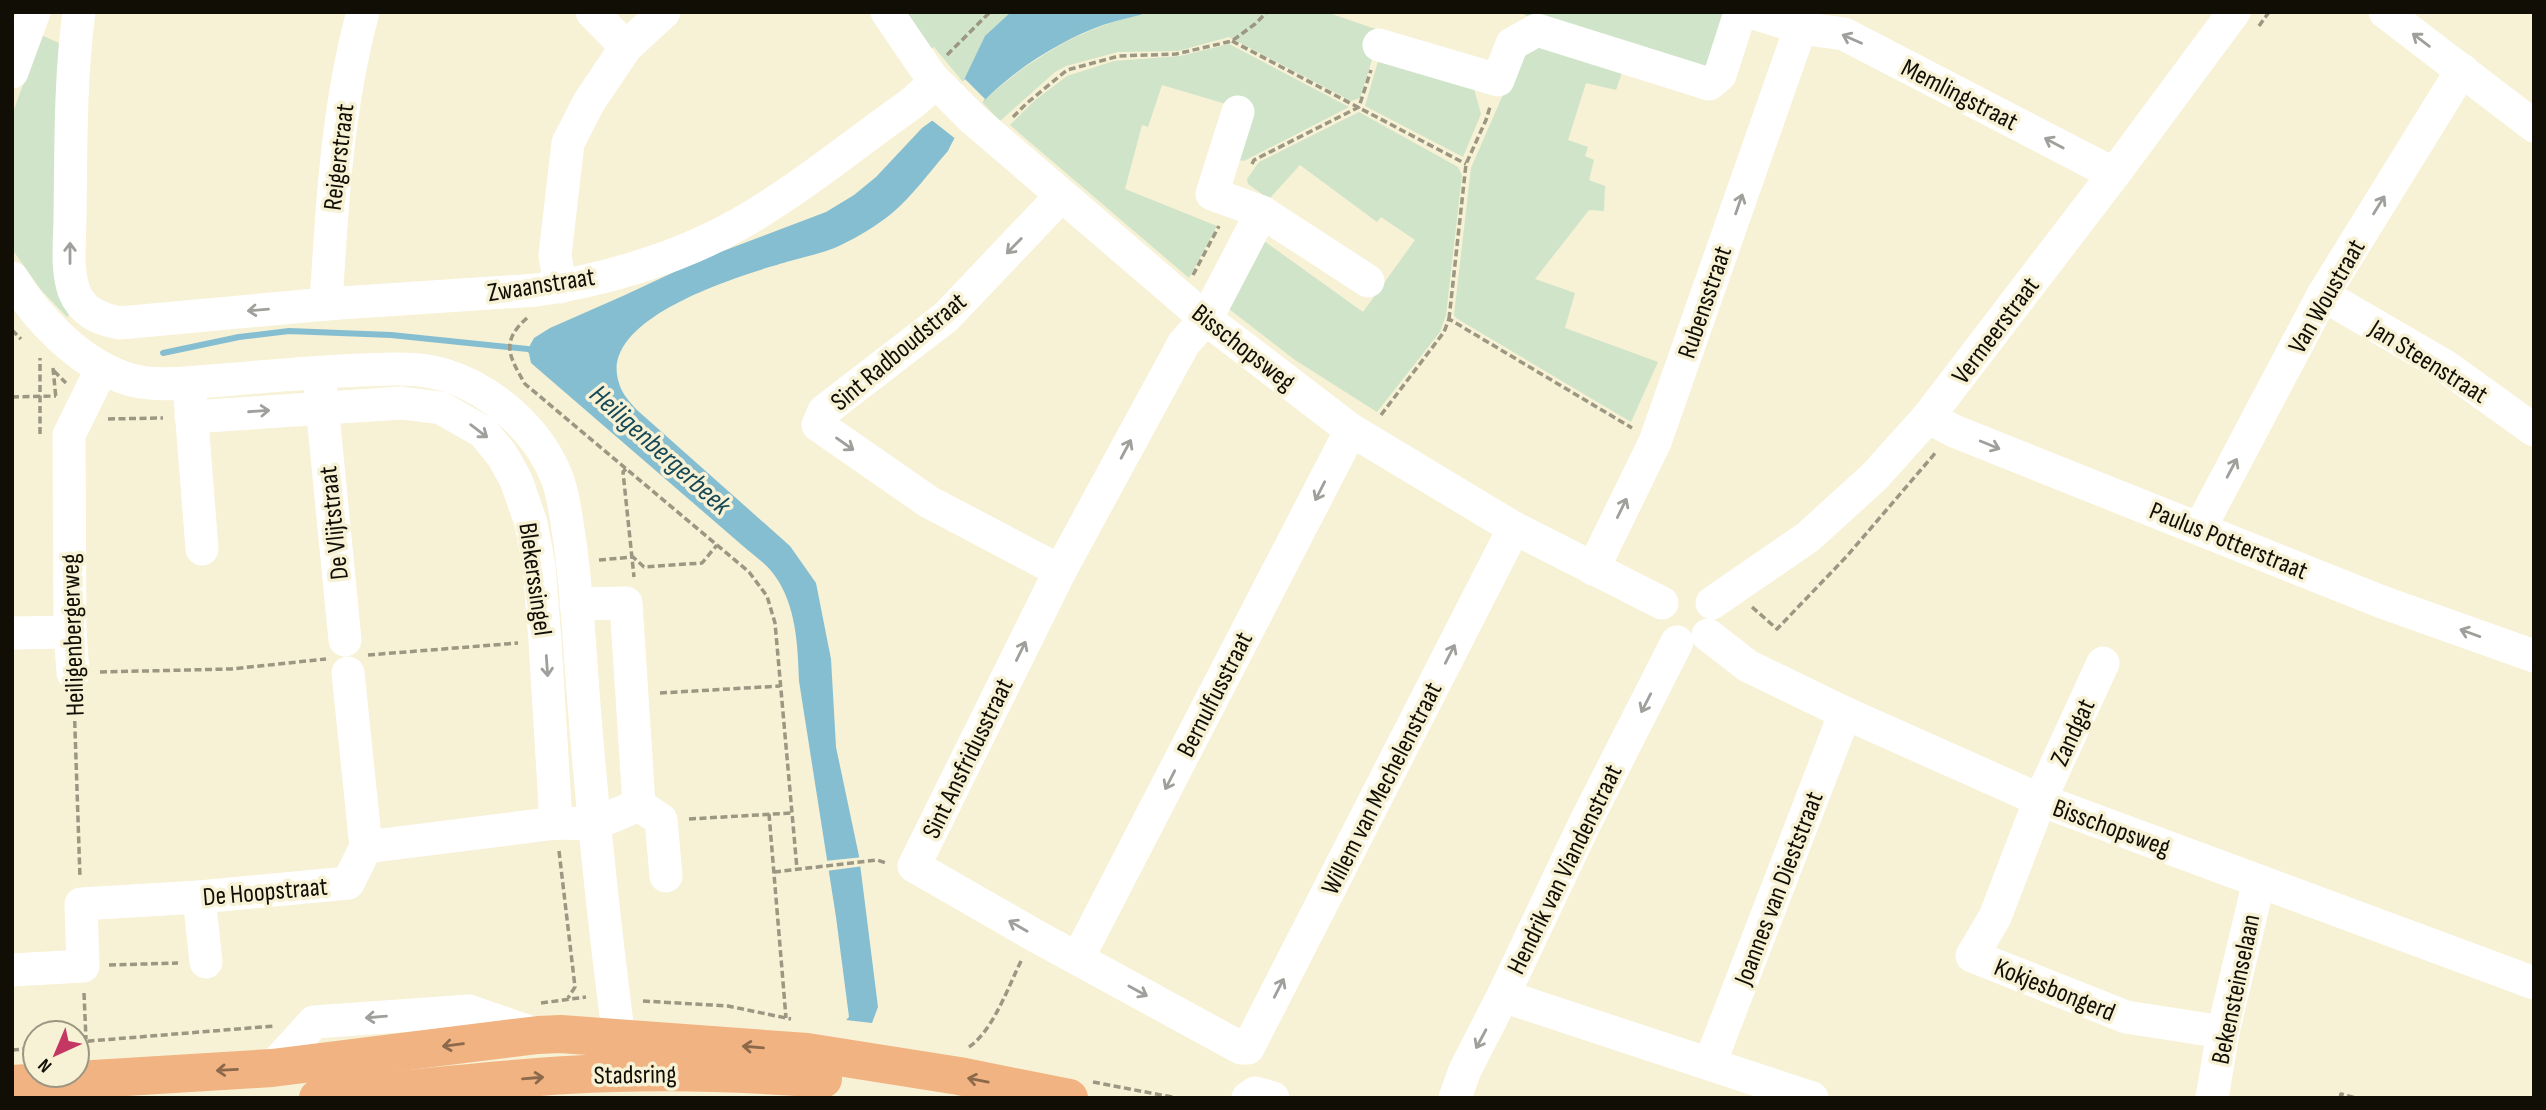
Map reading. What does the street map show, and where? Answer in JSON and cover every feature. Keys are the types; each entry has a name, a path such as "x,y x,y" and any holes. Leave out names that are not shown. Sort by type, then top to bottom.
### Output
{"main road":[{"name":"Stadsring","path":"91,1084 111,1088 181,1072 272,1068 561,1034 620,1056 728,1073 821,1079 951,1098"},
{"name":"Stadsring","path":"318,1098 565,1075 620,1056 692,1042 807,1052 959,1076 1069,1098"}],"street":[{"path":"12,72 34,12"},
{"name":"Zwaanstraat","path":"79,12 75,39 70,174 70,276 74,293 83,307 104,320 120,323 326,304 537,290 560,287 662,258 741,222 768,206 927,90 941,87"},
{"name":"Reigerstraat","path":"326,304 334,173 350,61 363,12"},
{"path":"592,12 626,47"},
{"path":"560,287 555,255 568,143 589,102 626,47 664,12"},
{"name":"Bisschopsweg","path":"887,12 941,87 983,128 1206,319 1365,424 1514,528 1662,603"},
{"path":"1379,45 1498,80 1512,44 1537,30 1709,84 1720,75 1738,19 1751,12 1804,20"},
{"name":"Vermeerstraat","path":"1699,627 1808,537 1875,476 1928,417 2234,12"},
{"path":"2385,12 2534,126"},
{"name":"Memlingstraat","path":"1804,20 1844,34 2114,174"},
{"name":"Rubensstraat","path":"1593,569 1655,442 1804,20"},
{"name":"Van Woustraat","path":"2200,528 2323,295 2462,70"},
{"path":"1238,112 1212,194 1262,212 1368,281"},
{"name":"Sint Radboudstraat","path":"1060,571 929,502 818,425 824,411 946,317 1061,196"},
{"name":"Sint Ansfridusstraat","path":"1248,1048 1241,1048 914,866 1060,571 1184,343 1206,319 1262,212"},
{"path":"12,278 29,305 68,343 102,368"},
{"name":"Jan Steenstraat","path":"2323,295 2445,366 2534,430"},
{"name":"Blekerssingel","path":"102,368 124,379 155,383 189,383 320,371 406,368 445,375 472,387 504,407 523,425 544,453 557,478 573,563 594,824 620,1056"},
{"name":"Heiligenbergerweg","path":"73,673 70,632 69,435 102,368"},
{"name":"De Vlijtstraat","path":"320,371 321,407 366,848"},
{"path":"189,383 202,549"},
{"name":"Blekerssingel","path":"191,417 402,403 442,408 483,432 502,455 516,480 531,523 545,641 556,823"},
{"name":"Paulus Potterstraat","path":"1928,417 1954,431 2382,602 2534,656"},
{"name":"Bernulfusstraat","path":"1078,958 1365,424"},
{"name":"Willem van Mechelenstraat","path":"1248,1048 1514,528"},
{"path":"1683,589 1699,591 1699,627 1663,630 1659,612 1667,596 1683,589"},
{"path":"626,603 633,695 650,813 666,876"},
{"name":"Blekerssingel","path":"576,604 626,603"},
{"name":"Bisschopsweg","path":"1699,627 1748,666 1845,713 2040,800 2534,982"},
{"name":"Hendrik van Viandenstraat","path":"1455,1098 1465,1070 1584,825 1699,627"},
{"path":"12,633 70,632"},
{"name":"Zandgat","path":"2040,800 2103,663"},
{"name":"Joannes van Dieststraat","path":"1710,1063 1845,713"},
{"name":"Kokjesbongerd","path":"2040,800 1996,916 1972,956 2126,1017 2223,1032"},
{"path":"366,848 556,823 594,824 650,813"},
{"name":"De Hoopstraat","path":"81,904 199,897 348,883 366,848"},
{"name":"Bekensteinselaan","path":"2212,1098 2223,1032 2259,881"},
{"path":"199,897 206,962"},
{"path":"12,970 83,966 81,904"},
{"path":"1503,996 1812,1098"},
{"name":"Stadsring","path":"314,1023 469,1011 538,1035"},
{"path":"272,1068 314,1023"},
{"path":"1248,1098 1255,1093 1273,1098"}],"path":[{"path":"941,87 939,64 990,12"},
{"path":"983,128 1027,103 1068,70 1119,56 1176,54 1232,41 1267,12"},
{"path":"1232,41 1466,164"},
{"path":"1359,107 1379,45"},
{"path":"1365,424 1444,332 1449,319 1466,164 1486,120 1498,80"},
{"path":"1449,319 1655,442"},
{"path":"510,338 511,359 525,384 749,572 767,596 775,624 797,869"},
{"path":"12,397 56,396"},
{"path":"112,419 191,417"},
{"path":"626,469 623,472 635,590 626,603"},
{"path":"573,563 633,557 644,567 702,564 717,545"},
{"path":"73,673 231,669 545,641"},
{"name":"Heiligenbergerweg","path":"73,673 81,904"},
{"path":"633,695 780,686"},
{"path":"650,813 791,813"},
{"path":"556,823 575,987 567,999 728,1006 786,1018 769,814"},
{"path":"774,872 865,861"},
{"path":"964,1051 976,1042 989,1024 1034,935"},
{"path":"85,1019 83,966 206,962"},
{"path":"91,1040 314,1023"},
{"path":"2340,1098 2341,1094 2356,1098"}],"green space":[{"path":"904,12 1026,12 963,82 934,47 930,50"},
{"path":"1150,12 1326,12 1381,31 1360,98 1351,101 1229,37 1178,51 1118,52 1066,66 1055,72 1000,121 982,102 1023,69 1069,40 1108,24"},
{"path":"1522,12 1732,12 1706,76"},
{"path":"41,35 68,47 73,311 67,317 41,290 12,249 12,115"},
{"path":"1535,40 1625,64 1616,90 1586,83 1568,140 1588,147 1585,156 1594,160 1589,180 1605,186 1604,211 1589,210 1535,279 1575,293 1565,328 1658,362 1631,422 1454,315 1471,168 1523,49"},
{"path":"1229,44 1349,107 1244,161 1227,157 1243,109 1162,85 1148,127 1142,125 1125,189 1217,226 1189,278 1010,125 1034,101 1067,76 1114,61 1180,56"},
{"path":"1381,51 1471,78 1481,114 1463,157 1365,106"},
{"path":"1359,112 1458,167 1462,175 1446,315 1440,332 1377,412 1295,360 1224,305 1257,236 1363,312 1415,240 1381,217 1377,222 1300,165 1269,199 1248,184 1247,179 1259,162"}],"water":[{"name":"Heiligenbergerbeek","path":"1011,12 1150,12 1081,34 1014,74 975,110 948,151 906,200 873,227 835,248 741,276 679,302 651,319 630,338 618,359 619,383 631,404 790,546 816,583 831,659 836,747 859,856 878,1007 872,1023 846,1020 849,1017 836,917 799,681 794,626 782,587 764,564 531,363 528,349 534,338 550,328 702,259 826,212 854,195 933,120 963,82 985,36"}],"pier":[{"path":"965,79 985,99 957,140 929,118"},
{"path":"863,857 864,866 826,871 825,861"}],"waterway":[{"path":"163,353 239,337 289,331 391,335 528,349 535,353"}]}
